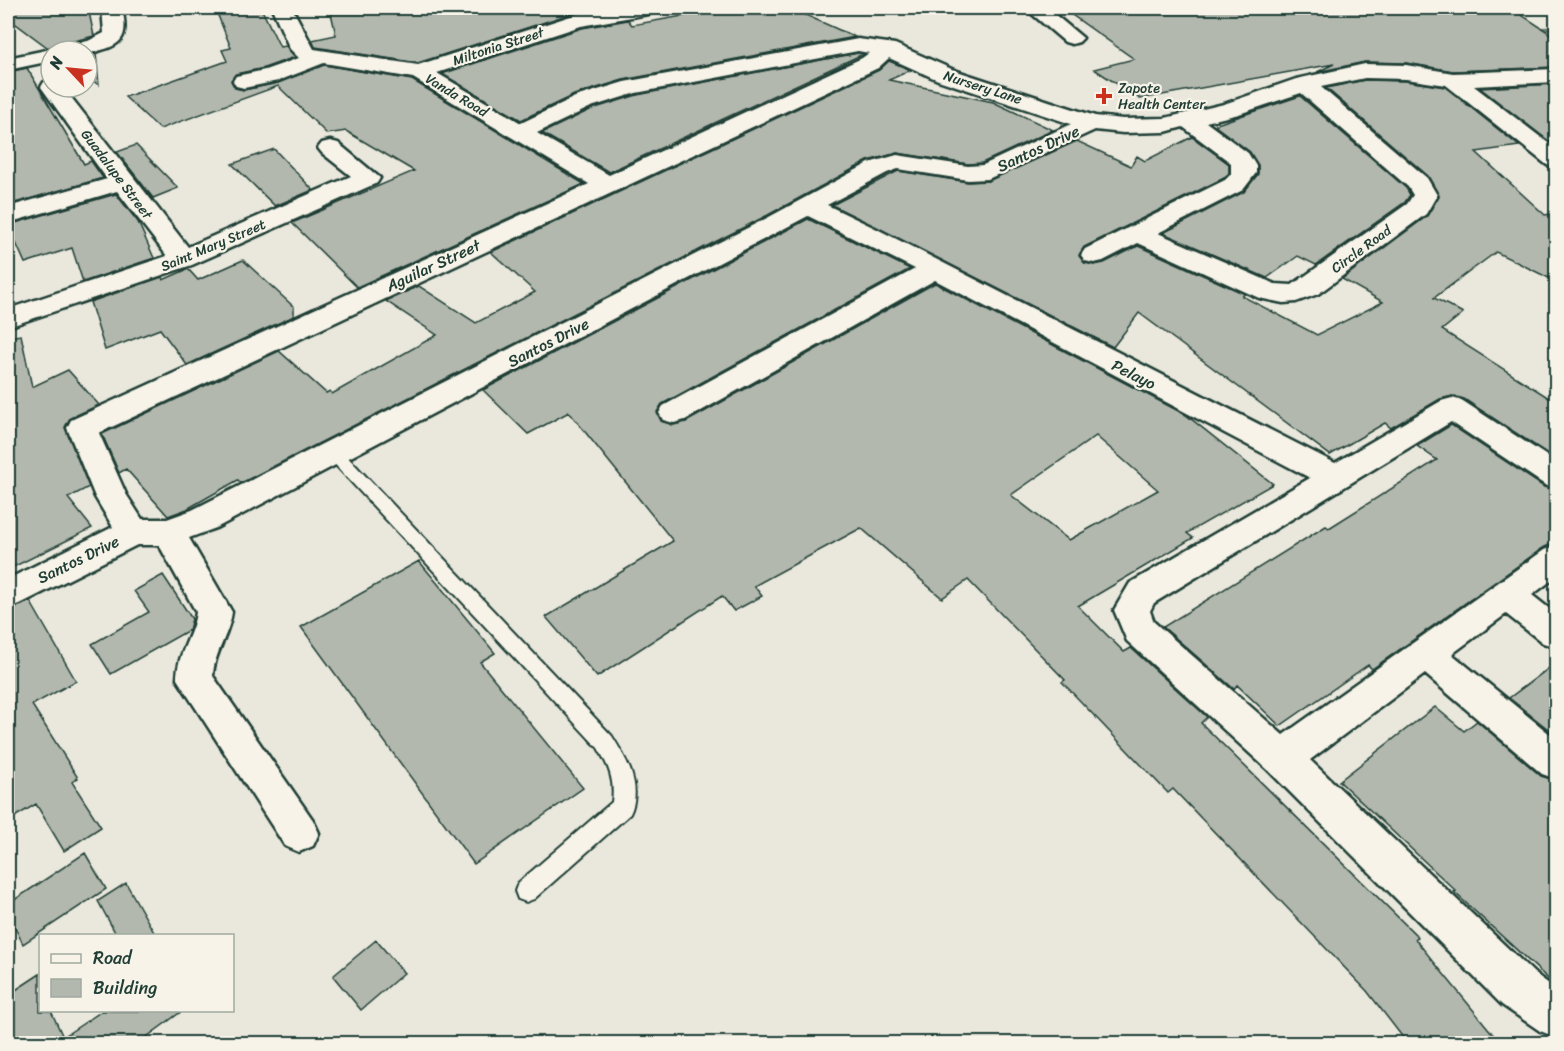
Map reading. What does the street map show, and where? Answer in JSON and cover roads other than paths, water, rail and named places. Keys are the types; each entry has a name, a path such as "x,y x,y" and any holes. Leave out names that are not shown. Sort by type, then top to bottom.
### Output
{"street":[{"path":"99,42 111,38 115,32 112,8"},
{"path":"287,8 301,49 318,58"},
{"name":"Miltonia Street","path":"419,72 578,20 648,8"},
{"path":"1035,8 1072,38"},
{"name":"Nursery Lane","path":"520,132 583,102 632,87 849,46 867,45 887,49 946,75 1092,123 1144,126 1165,125 1231,109 1304,84 1342,74 1386,70 1453,80 1557,75"},
{"name":"Aguilar Street","path":"133,532 111,497 82,428 870,63 887,49"},
{"path":"8,64 39,57"},
{"path":"244,81 270,76 318,58"},
{"name":"Vanda Road","path":"318,58 419,72 607,184"},
{"path":"1453,80 1557,160"},
{"name":"Circle Road","path":"1137,233 1253,286 1283,294 1296,293 1308,288 1417,208 1425,195 1418,183 1304,84"},
{"name":"Guadalupe Street","path":"61,99 122,182 183,259"},
{"path":"1094,255 1234,185 1246,172 1245,165 1240,158 1188,120"},
{"name":"Santos Drive","path":"8,594 133,532 169,532 204,519 887,164 897,162 979,173 996,169 1092,123"},
{"name":"Saint Mary Street","path":"8,318 183,259 368,178 330,148"},
{"path":"8,215 122,182"},
{"name":"Pelayo","path":"808,206 857,228 933,270 1335,477"},
{"path":"674,413 933,270"},
{"path":"1557,477 1452,408 1142,592 1132,609 1140,631 1282,759 1518,989 1557,1015"},
{"path":"169,532 214,612 214,623 194,664 195,679 299,833"},
{"path":"1282,759 1557,559"},
{"path":"1508,596 1557,633"},
{"path":"1427,654 1557,762"}],"lane":[{"path":"334,453 605,742 623,773 625,786 622,807 526,891"}],"waterway":[{"path":"1528,30 1556,28"}],"place":[{"name":"Zapote Health Center","path":"1104,96"}]}
